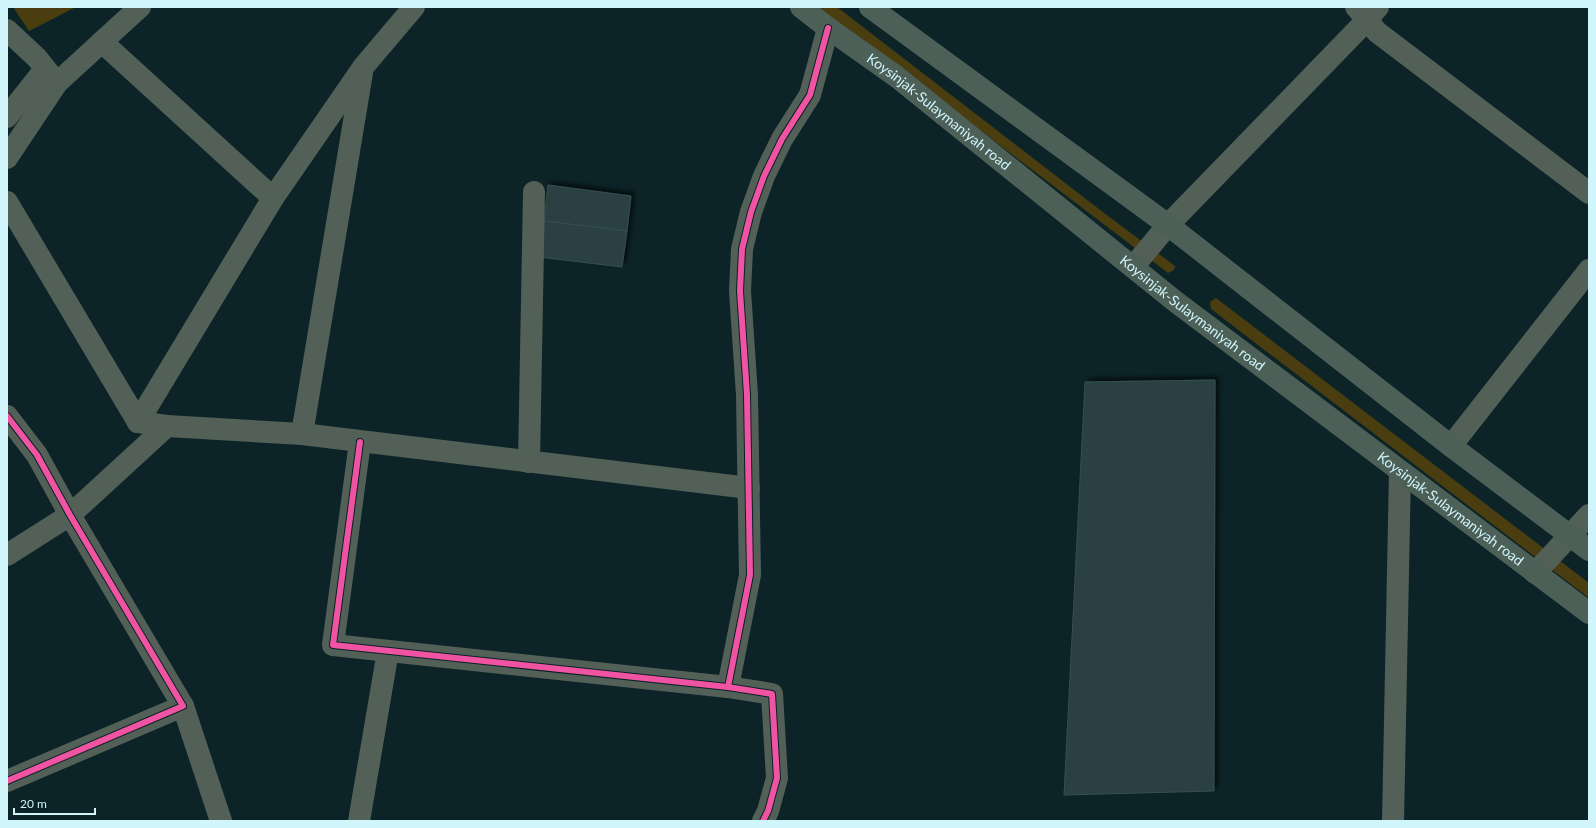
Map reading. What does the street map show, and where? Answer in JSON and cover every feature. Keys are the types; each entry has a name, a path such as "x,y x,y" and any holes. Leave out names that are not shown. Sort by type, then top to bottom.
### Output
{"main road":[{"name":"Koysinjak-Sulaymaniyah road","path":"801,7 897,77 1176,302 1589,613"},
{"path":"870,7 1168,225 1451,446 1589,550"}],"street":[{"path":"7,117 51,76 102,42 140,7"},
{"path":"138,422 273,198 364,66 414,7"},
{"path":"1133,266 1168,225 1367,11 1377,32 1589,193"},
{"path":"728,687 750,576 747,388 740,291 742,249 751,212 764,176 782,139 810,95 828,28"},
{"path":"7,30 37,58 51,76"},
{"path":"102,42 273,198"},
{"path":"302,434 364,66"},
{"path":"7,158 51,76"},
{"path":"529,462 534,192"},
{"path":"7,202 138,422"},
{"path":"1451,446 1589,270"},
{"path":"7,416 37,455 70,515 183,706 221,821"},
{"path":"138,422 167,426 302,434 749,488"},
{"path":"7,555 70,515 167,426"},
{"path":"360,442 334,645 728,687 772,694 777,778 764,821"},
{"path":"1392,821 1400,471"},
{"path":"1535,573 1589,515"},
{"path":"359,821 388,651"},
{"path":"7,781 183,706"}],"shaded area":[{"path":"13,7 76,7 29,31"},
{"path":"818,7 837,7 1175,266 1174,270 1168,273"},
{"path":"1216,298 1589,583 1589,598 1211,309 1210,302"}],"building":[{"path":"548,185 631,196 627,231 544,221"},
{"path":"544,221 627,231 622,267 539,257"},
{"path":"1215,380 1214,791 1064,795 1085,382"}],"cycle path":[{"path":"728,687 750,575 747,395 740,291 742,249 751,212 764,176 782,139 810,95 828,28"},
{"path":"7,416 37,455 70,515 183,706 7,781"},
{"path":"360,442 333,645 728,687 772,694 777,778 768,811 763,821"}]}
